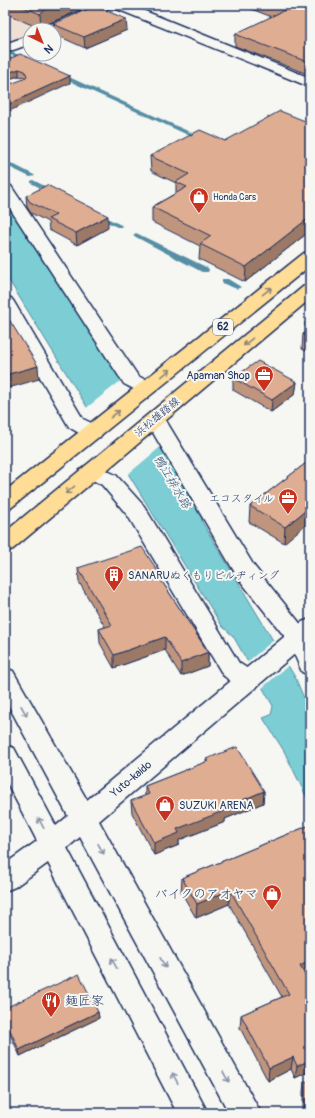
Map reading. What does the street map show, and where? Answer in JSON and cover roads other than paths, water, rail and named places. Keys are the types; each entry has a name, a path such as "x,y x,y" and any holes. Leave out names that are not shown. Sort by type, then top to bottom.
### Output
{"main road":[{"name":"62","path":"5,502 310,257"},
{"name":"浜松雄踏線","path":"5,544 310,290"}],"street":[{"path":"62,25 107,5"},
{"path":"118,5 310,83"},
{"path":"5,49 22,42"},
{"path":"5,189 141,393"},
{"path":"5,302 76,423 94,431"},
{"path":"153,420 246,572 298,638 310,666"},
{"path":"92,471 109,480 136,511 232,669 251,678"},
{"name":"Yuto-kaido","path":"5,878 29,863 84,819 298,638"},
{"path":"5,677 246,1113"},
{"path":"5,755 193,1113"}],"water":[{"name":"鴨江排水路","path":"5,200 124,382 202,514 202,522 295,677 310,712 310,804 284,751 263,718 271,715 273,706 233,636 222,626 5,274"}],"waterway":[{"path":"10,53 22,58"},
{"path":"60,75 201,139"},
{"path":"5,162 32,176"},
{"path":"33,182 54,193"},
{"path":"97,215 119,226"},
{"path":"136,235 205,270"},
{"path":"225,281 237,287"}],"place":[{"name":"Honda Cars","path":"199,214"},
{"name":"Apaman Shop","path":"264,392"},
{"name":"エコスタイル","path":"288,515"},
{"name":"SANARUぬくもりビルヂィング","path":"114,592"},
{"name":"SUZUKI ARENA","path":"165,822"},
{"name":"バイクのアオヤマ","path":"272,911"},
{"name":"麺匠家","path":"51,1018"}]}
